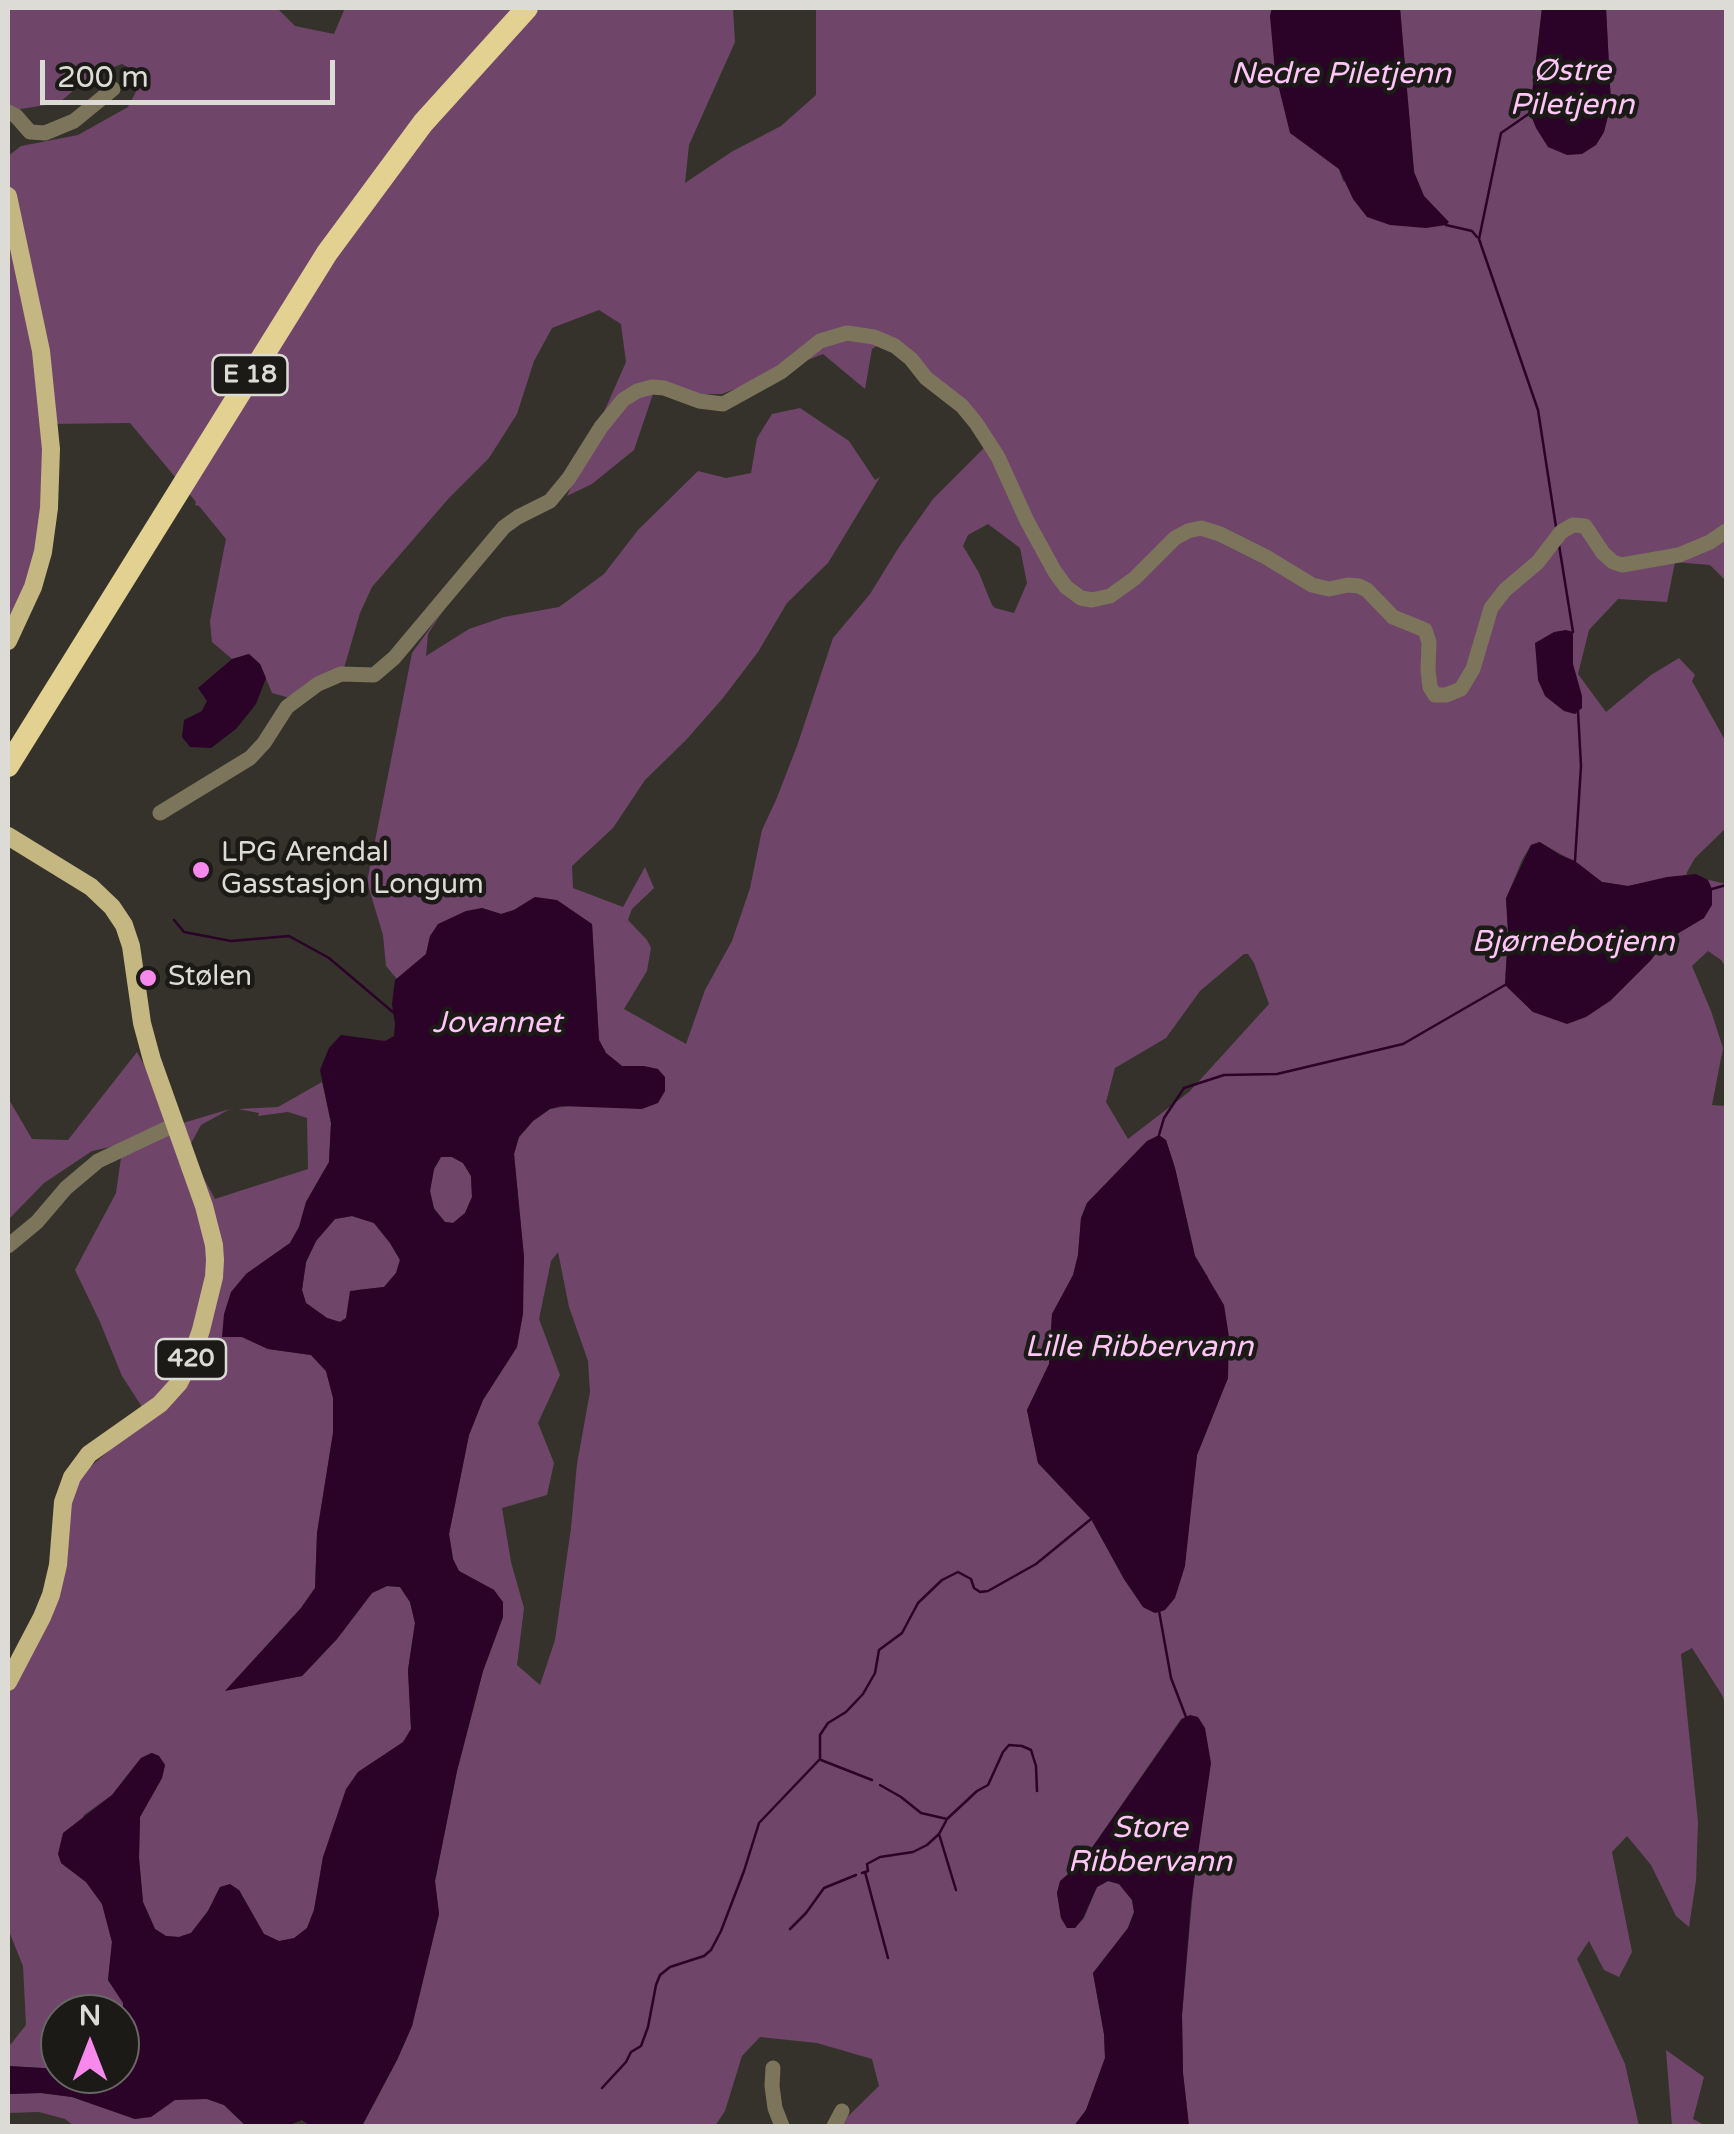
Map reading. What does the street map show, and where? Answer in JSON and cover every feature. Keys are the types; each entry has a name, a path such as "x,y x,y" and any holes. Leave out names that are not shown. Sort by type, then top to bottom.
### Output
{"highway":[{"name":"E 18","path":"8,738 302,263 398,131 506,8"},
{"name":"E 18","path":"8,766 327,253 423,124 526,8"}],"main road":[{"path":"8,196 41,350 51,488 38,571 8,641"},
{"name":"420","path":"8,836 91,886 124,924 133,956 142,1023 214,1244 214,1277 186,1370 170,1394 89,1454 72,1476 63,1502 58,1565 51,1595 8,1682"}],"street":[{"path":"8,112 30,132 45,134 74,121 114,89"},
{"path":"160,813 250,758 264,744 287,707 318,684 341,674 374,675 394,658 504,527 550,501 624,400 637,391 664,388 699,401 723,404 780,372 820,340 847,333 874,337 895,346 926,378 962,406 998,458 1055,572 1081,598 1110,596 1135,578 1175,538 1200,528 1266,557 1312,585 1329,589 1348,585 1368,590 1392,617 1425,630 1430,687 1435,695 1446,696 1460,689 1473,669 1491,608 1504,590 1538,562 1561,532 1573,524 1585,526 1603,553 1622,565 1679,555 1726,532"},
{"path":"8,1246 98,1161 174,1125"},
{"path":"773,2068 775,2108 782,2126"}],"shaded area":[{"path":"8,8 277,8 295,26 334,34 345,8 733,8 735,42 689,145 685,183 733,151 781,126 816,95 816,8 1272,8 1270,16 1322,156 1339,169 1343,181 1440,213 1424,196 1414,172 1400,8 1542,8 1532,91 1596,145 1604,132 1611,104 1606,8 1726,8 1726,581 1710,565 1675,562 1667,602 1618,599 1589,630 1578,674 1606,712 1679,658 1695,675 1692,681 1726,742 1726,828 1695,858 1688,875 1628,886 1602,882 1539,842 1531,845 1522,860 1506,899 1505,985 1533,1012 1610,1001 1665,941 1704,918 1708,880 1705,879 1726,884 1726,967 1708,951 1692,966 1723,1048 1712,1105 1726,1106 1726,1706 1692,1648 1681,1654 1698,1822 1696,1881 1689,1927 1676,1916 1651,1865 1627,1836 1612,1852 1632,1952 1619,1977 1604,1970 1589,1941 1577,1959 1625,2064 1639,2126 1189,2126 1182,2015 1195,1868 1186,1717 1082,1862 1060,1882 1057,1893 1061,1918 1067,1928 1075,1928 1084,1918 1097,1887 1108,1881 1119,1884 1132,1900 1134,1912 1128,1928 1093,1973 1105,2058 1086,2110 1074,2126 838,2126 879,2086 872,2059 817,2043 760,2037 742,2056 725,2111 715,2126 362,2126 412,2026 439,1914 435,1881 457,1771 483,1671 503,1617 494,1590 459,1571 449,1534 469,1435 483,1400 517,1347 524,1257 514,1154 519,1137 550,1109 665,1091 644,1066 622,1066 606,1053 599,1040 592,924 535,897 501,914 482,908 430,936 426,954 397,979 386,966 383,935 367,882 412,653 446,606 428,634 426,656 469,629 504,617 559,607 604,574 638,530 698,471 726,478 751,473 757,438 772,414 800,408 849,441 875,480 880,477 828,563 787,603 758,652 723,698 645,780 613,828 572,866 573,888 623,907 645,867 654,888 632,909 628,920 651,948 647,971 624,1009 686,1044 705,990 732,941 750,888 762,830 797,746 833,638 870,594 933,499 987,445 966,411 884,341 872,349 865,389 823,354 722,394 653,394 634,450 592,484 567,496 626,362 621,324 599,310 552,328 534,361 517,414 489,458 372,587 344,668 297,700 272,693 260,664 249,654 232,659 212,642 210,621 226,539 130,423 50,424 44,505 32,566 14,613 8,616 8,156 21,146 78,135 128,107 144,76 122,64 90,76 59,103 8,111","holes":["988,524 1020,548 1027,583 1014,613 992,605 963,546 968,535","1248,954 1269,1004 1189,1092 1128,1139 1106,1102 1115,1068 1166,1038 1200,991","1166,1140 1195,1256 1208,1277 1228,1378 1197,1455 1190,1508 1165,1610 1155,1613 1143,1607 1091,1519 1038,1463 1027,1410 1049,1364 1052,1314 1073,1276 1081,1218 1087,1203 1147,1141","558,1252 569,1307 588,1361 590,1392 555,1640 540,1685 517,1665 524,1608 502,1508 547,1495 554,1463 538,1423 560,1375 539,1319 551,1261"]},
{"path":"137,1052 176,1125 230,1109 201,1125 188,1149 215,1199 308,1169 307,1118 288,1112 258,1116 259,1113 238,1109 278,1107 322,1082 331,1123 329,1162 306,1202 290,1243 246,1274 223,1337 242,1337 268,1349 311,1355 326,1371 333,1397 333,1433 317,1533 315,1588 226,1690 302,1676 372,1593 387,1586 400,1587 410,1602 415,1623 408,1670 411,1729 404,1742 358,1772 323,1857 314,1910 307,1928 294,1939 279,1941 264,1934 239,1890 220,1887 191,1933 166,1936 155,1929 143,1902 139,1858 140,1817 165,1765 159,1756 151,1753 141,1758 112,1795 84,1815 61,1863 86,1882 102,1904 112,1942 108,1980 118,1994 40,1994 40,2068 8,2066 8,2043 26,2025 23,1966 8,1929 8,1678 51,1603 62,1527 80,1476 123,1438 144,1410 122,1376 75,1270 116,1193 123,1144 92,1151 44,1183 8,1220 8,1098 32,1139 68,1140"},
{"path":"441,1157 463,1163 471,1176 472,1197 465,1213 453,1223 445,1222 434,1208 430,1191"},
{"path":"352,1216 374,1223 400,1260 396,1273 384,1287 356,1290 346,1318 340,1322 306,1303 302,1290 306,1262 316,1241 335,1219"},
{"path":"1666,2050 1704,2077 1693,2119 1706,2126 1672,2126"},
{"path":"8,2094 72,2097 135,2119 175,2099 207,2099 224,2105 246,2126 74,2126 65,2119 39,2112 8,2113"}],"water":[{"name":"Nedre Piletjenn","path":"1272,8 1400,8 1414,172 1424,196 1449,222 1446,225 1390,225 1367,217 1353,199 1339,169 1290,133 1275,72"},
{"name":"Østre Piletjenn","path":"1542,8 1606,8 1611,104 1604,132 1596,145 1582,154 1567,155 1548,147 1530,113"},
{"path":"1566,630 1573,632 1573,664 1582,696 1582,708 1575,714 1564,711 1545,696 1538,680 1535,643"},
{"path":"249,654 260,664 266,678 256,704 236,729 211,748 190,747 182,737 184,720 202,711 207,701 198,688 232,659"},
{"name":"Bjørnebotjenn","path":"1540,842 1575,861 1602,882 1628,886 1696,874 1708,880 1712,889 1712,905 1704,918 1665,941 1610,1001 1567,1024 1533,1012 1505,985 1506,898 1531,845"},
{"name":"Jovannet","path":"535,897 557,900 592,924 599,1040 606,1053 622,1066 658,1069 665,1077 665,1091 658,1103 642,1109 550,1109 519,1137 514,1154 524,1257 523,1314 517,1347 483,1400 469,1435 449,1534 459,1571 494,1590 503,1602 503,1617 483,1671 457,1771 435,1881 439,1914 412,2026 362,2126 310,2126 302,2120 287,2126 246,2126 224,2105 207,2099 175,2100 151,2117 135,2119 72,2097 49,2094 140,2094 140,1994 117,1994 108,1980 112,1942 102,1904 86,1882 61,1863 58,1854 63,1833 112,1795 141,1758 152,1753 159,1756 165,1765 140,1817 139,1858 143,1902 155,1929 166,1936 191,1933 220,1887 230,1884 239,1890 264,1934 279,1941 294,1938 307,1928 314,1910 323,1857 346,1789 358,1772 403,1742 411,1729 408,1670 415,1623 410,1602 400,1587 387,1586 372,1593 302,1676 225,1691 315,1588 317,1533 333,1433 333,1398 326,1371 311,1355 268,1349 242,1337 222,1337 224,1314 231,1292 246,1274 290,1243 306,1202 329,1162 331,1123 320,1070 329,1048 341,1035 385,1041 394,1036 395,980 426,954 438,924 482,908 501,914","holes":["441,1157 463,1163 471,1176 472,1197 465,1213 453,1223 445,1222 434,1209 430,1191","352,1216 374,1223 400,1260 396,1273 384,1287 350,1291 346,1318 340,1322 327,1318 306,1303 302,1290 306,1262 316,1241 335,1219"]},
{"name":"Lille Ribbervann","path":"1159,1135 1166,1140 1175,1168 1195,1256 1224,1305 1229,1337 1228,1378 1197,1455 1185,1566 1175,1598 1165,1610 1155,1613 1143,1607 1091,1519 1038,1463 1027,1410 1049,1364 1052,1314 1073,1275 1081,1218 1087,1203 1147,1141"},
{"name":"Store Ribbervann","path":"1198,1717 1205,1728 1211,1763 1191,1903 1182,2015 1189,2126 1074,2126 1086,2110 1105,2058 1093,1973 1128,1928 1134,1912 1132,1900 1119,1884 1108,1881 1097,1887 1075,1928 1067,1928 1061,1918 1057,1893 1060,1881 1082,1862 1182,1719"},
{"name":"Jovannet","path":"8,2066 40,2068 40,2093 8,2094"}],"waterway":[{"path":"1530,113 1501,133 1479,239 1538,410 1556,527"},
{"path":"1446,225 1472,231 1477,237"},
{"path":"1559,545 1573,632"},
{"path":"1575,861 1581,766 1578,711"},
{"path":"1712,889 1726,885"},
{"path":"174,920 184,932 231,941 289,936 329,958 394,1013"},
{"path":"1159,1135 1164,1118 1184,1088 1224,1075 1277,1074 1403,1044 1505,985"},
{"path":"602,2088 631,2052 641,2046 660,1975 711,1950 759,1823 820,1759 820,1735 828,1723 846,1712 863,1694 875,1673 879,1650 902,1633 918,1603 942,1580 958,1572 971,1579 980,1592 988,1591 1036,1564 1091,1519"},
{"path":"1159,1611 1171,1678 1186,1717"},
{"path":"880,1785 921,1813 947,1819 988,1785 1009,1745 1031,1750 1037,1791"},
{"path":"821,1760 872,1780"},
{"path":"862,1873 868,1871 867,1864 880,1857 913,1852 927,1845 946,1821"},
{"path":"939,1834 956,1890"},
{"path":"865,1872 888,1958"},
{"path":"790,1929 824,1888 856,1875"}],"place":[{"name":"LPG Arendal Gasstasjon Longum","path":"201,870"},
{"name":"Stølen","path":"148,978"}]}
